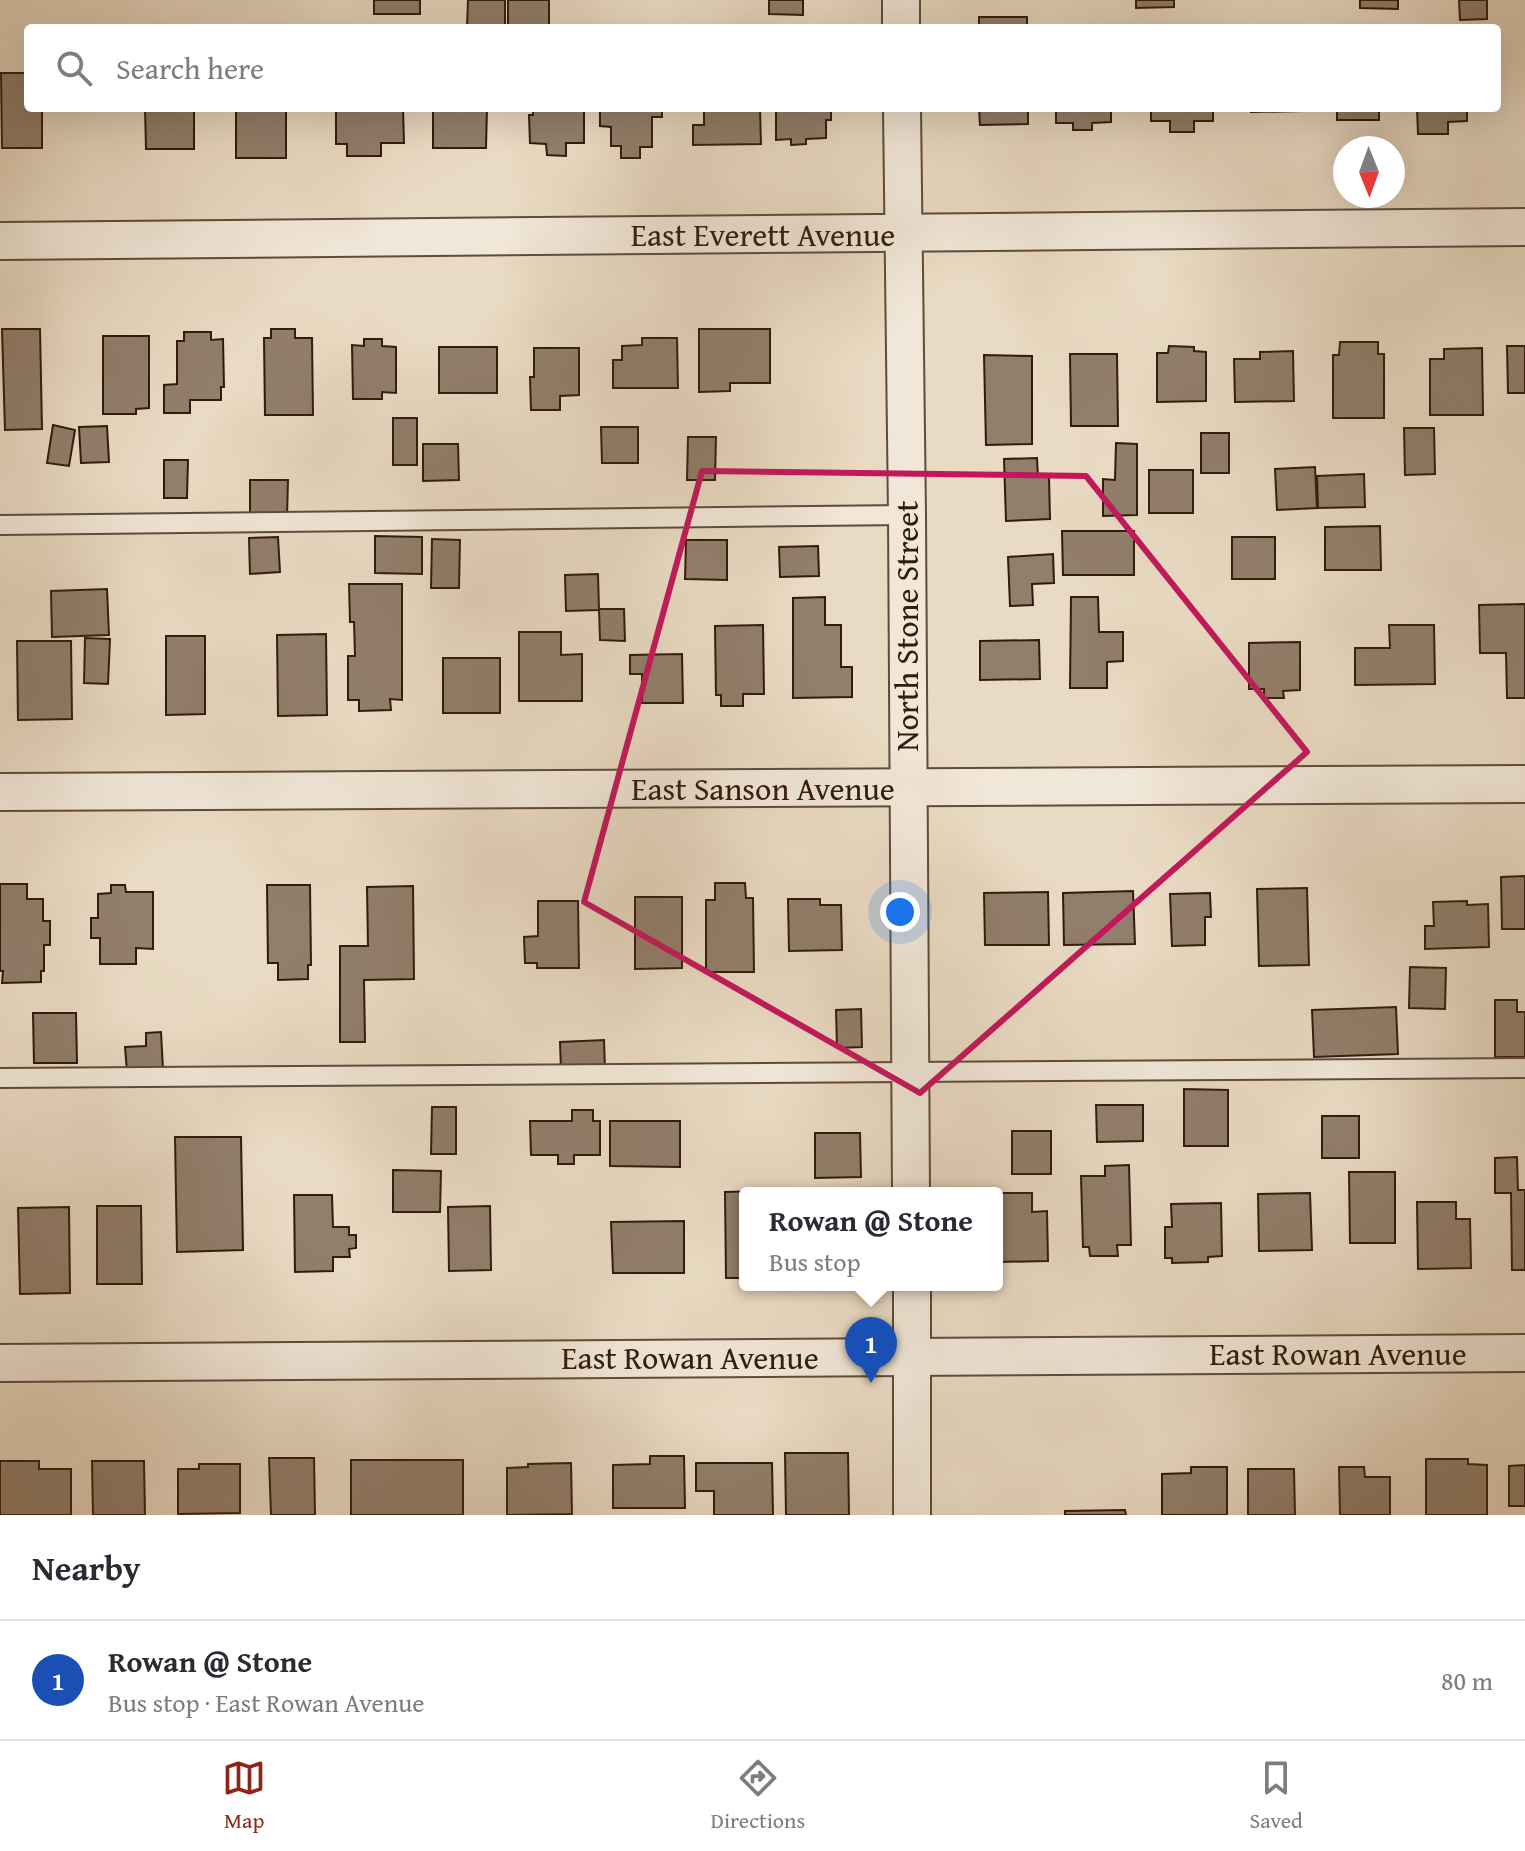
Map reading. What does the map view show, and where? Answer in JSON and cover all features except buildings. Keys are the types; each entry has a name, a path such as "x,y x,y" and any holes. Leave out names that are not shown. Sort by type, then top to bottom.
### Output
{"street":[{"path":"901,0 901,24"},
{"name":"North Stone Street","path":"902,112 911,1187"},
{"name":"East Everett Avenue","path":"0,241 1525,227"},
{"name":"East Sanson Avenue","path":"0,792 1525,784"},
{"path":"912,1291 912,1515"},
{"name":"East Rowan Avenue","path":"0,1363 1525,1353"}],"lane":[{"path":"0,525 907,515"},
{"path":"0,1078 1525,1068"}],"highlighted area":[{"path":"702,471 1086,476 1307,752 920,1093 584,902"}],"place":[{"name":"Rowan @ Stone","path":"871,1383"}]}
